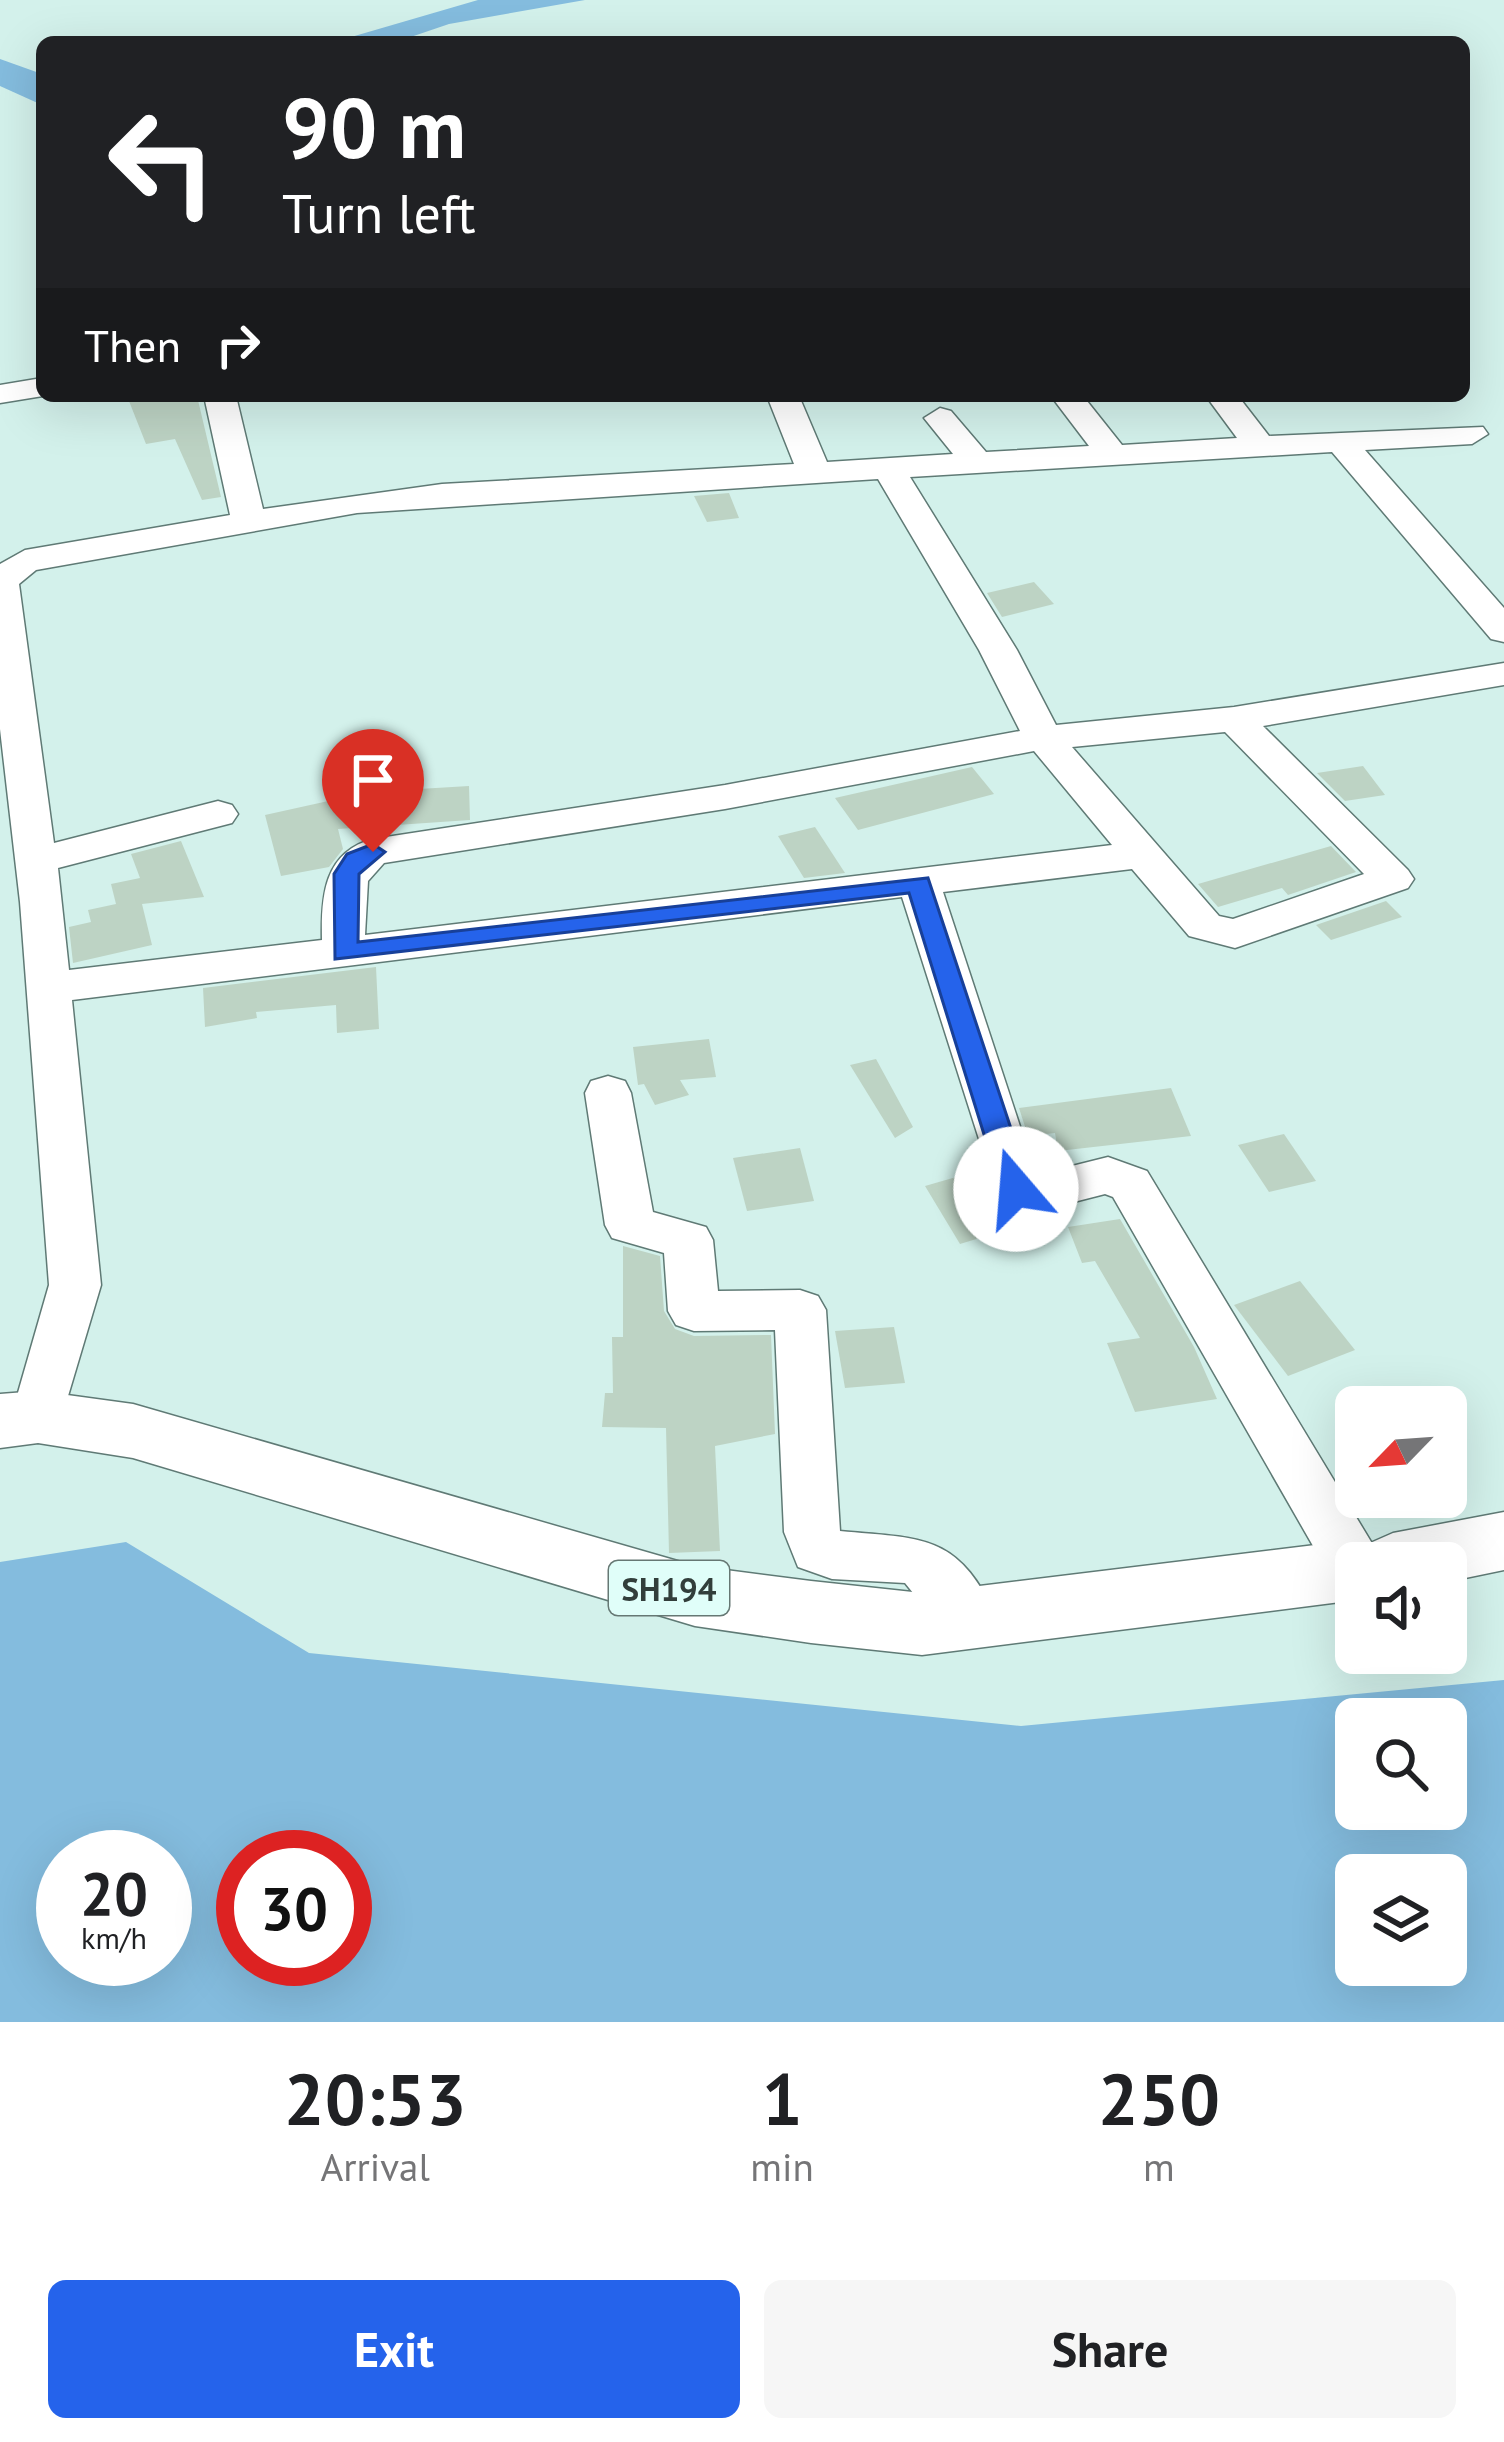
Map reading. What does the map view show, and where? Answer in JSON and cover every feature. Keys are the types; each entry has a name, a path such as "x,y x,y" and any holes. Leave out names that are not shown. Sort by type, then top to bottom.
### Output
{"main road":[{"name":"SH194","path":"19,1419 133,1431 695,1596 922,1624 1335,1572"},
{"path":"1467,1548 1504,1541"}],"street":[{"path":"0,394 36,388"},
{"path":"221,402 248,520"},
{"path":"785,402 814,471"},
{"path":"1072,402 1112,454"},
{"path":"1227,402 1260,446"},
{"path":"940,418 976,462"},
{"path":"19,1419 75,1286 36,862 1,580 26,561 248,520 442,494 1472,434"},
{"path":"1340,441 1504,631"},
{"path":"887,468 998,650 1042,738 1147,854 1204,926 1224,934 1393,879 1234,719"},
{"path":"344,952 346,874 356,859 373,852 725,797 1042,738 1234,719 1504,674"},
{"path":"36,862 218,814"},
{"path":"49,988 1147,854"},
{"path":"919,884 1016,1189 1027,1196 1108,1175 1130,1184 1340,1542"},
{"path":"608,1093 630,1226 688,1240 694,1311 800,1310 812,1532 818,1550 843,1560 910,1556 932,1569 967,1616"}],"water":[{"path":"478,0 585,0 449,24 414,36 355,36"},
{"path":"0,59 36,72 36,102 0,86"},
{"path":"126,1542 309,1653 1021,1726 1504,1680 1504,2022 0,2022 0,1562"}],"building":[{"path":"129,402 198,402 221,497 202,500 175,439 146,444"},
{"path":"729,493 739,518 707,522 694,496"},
{"path":"1034,582 1054,604 1002,617 987,593"},
{"path":"1363,766 1385,795 1345,801 1317,773"},
{"path":"972,767 994,794 858,830 835,798"},
{"path":"469,786 470,820 338,829 343,849 329,867 281,876 265,815 369,792"},
{"path":"815,827 845,873 804,878 778,836"},
{"path":"181,841 204,897 142,904 152,945 73,963 69,927 91,922 88,910 116,904 111,884 140,878 131,854"},
{"path":"1331,846 1356,872 1288,895 1282,888 1218,907 1198,884"},
{"path":"1386,901 1402,917 1331,940 1316,925"},
{"path":"376,967 379,1029 337,1033 336,1005 256,1012 257,1018 205,1027 203,988"},
{"path":"709,1039 716,1077 680,1080 689,1095 655,1105 644,1084 638,1085 633,1047"},
{"path":"876,1059 913,1127 895,1138 850,1065"},
{"path":"1171,1088 1191,1136 1058,1151 1055,1133 1028,1136 1019,1108"},
{"path":"1284,1134 1316,1181 1269,1192 1238,1145"},
{"path":"800,1148 814,1201 747,1211 733,1158"},
{"path":"984,1169 995,1203 1015,1214 1022,1225 960,1244 925,1186"},
{"path":"1120,1219 1194,1347 1217,1399 1135,1412 1107,1343 1140,1338 1095,1261 1082,1263 1068,1227"},
{"path":"623,1246 660,1256 664,1311 675,1329 694,1336 771,1335 775,1434 715,1446 720,1551 669,1553 666,1428 602,1427 605,1393 613,1393 612,1337 623,1337"},
{"path":"1300,1281 1355,1350 1288,1376 1234,1305"},
{"path":"894,1327 905,1383 845,1388 835,1331"}],"route":[{"path":"373,852 356,859 346,874 344,952 919,884 1016,1189"}]}
